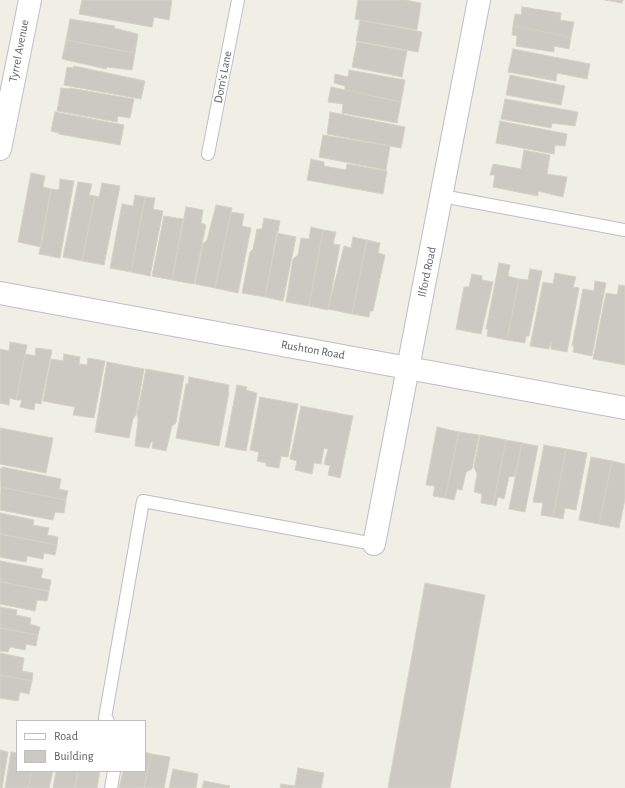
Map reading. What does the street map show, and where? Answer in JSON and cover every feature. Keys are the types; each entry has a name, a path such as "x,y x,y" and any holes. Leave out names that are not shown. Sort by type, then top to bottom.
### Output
{"street":[{"name":"Tyrrel Avenue","path":"0,149 2,122 30,0"},
{"name":"Ilford Road","path":"374,544 479,0"},
{"name":"Rushton Road","path":"0,293 625,408"}],"lane":[{"name":"Dom's Lane","path":"208,154 238,0"},
{"path":"442,196 625,230"},
{"path":"107,720 105,718 143,501 374,544"},
{"path":"111,788 114,772"}],"building":[{"path":"82,0 172,0 169,20 154,17 152,27 79,14"},
{"path":"358,0 405,0 421,3 417,30 355,19"},
{"path":"605,0 623,0 622,3"},
{"path":"522,7 561,13 560,20 574,22 571,37 513,26 515,14 521,15"},
{"path":"70,19 115,26 114,28 138,34 135,53 66,40"},
{"path":"360,20 422,32 418,52 356,41"},
{"path":"513,26 571,37 569,49 554,46 554,52 516,46 517,36 512,35"},
{"path":"66,40 135,53 132,70 107,67 106,69 62,59"},
{"path":"357,42 407,51 402,77 352,67"},
{"path":"513,49 590,64 587,79 557,73 556,81 508,72"},
{"path":"74,66 145,81 141,99 64,85 67,67 73,68"},
{"path":"349,70 405,80 401,102 345,90 345,86 334,83 335,74 348,77"},
{"path":"510,75 565,86 561,105 506,95"},
{"path":"331,87 401,102 397,123 342,113 343,104 328,102"},
{"path":"61,88 70,88 134,99 130,118 118,116 117,122 57,111"},
{"path":"505,99 578,112 575,126 552,123 551,128 501,119"},
{"path":"55,112 124,125 120,145 59,134 51,131"},
{"path":"330,112 405,127 401,148 327,134"},
{"path":"500,121 567,134 565,146 555,145 554,154 496,143"},
{"path":"323,135 390,146 386,170 319,157"},
{"path":"524,150 550,155 547,174 567,177 563,197 538,191 538,196 493,187 495,175 490,175 493,164 521,169"},
{"path":"311,159 324,162 324,166 346,170 347,164 387,171 383,194 307,180"},
{"path":"31,173 45,176 43,187 51,189 41,247 18,242"},
{"path":"60,179 74,181 60,258 39,254 51,189 59,190"},
{"path":"78,182 92,184 89,195 95,196 82,261 63,257"},
{"path":"102,183 120,186 104,265 82,261 95,196 99,197"},
{"path":"135,195 145,197 131,272 110,268 122,204 133,206"},
{"path":"145,197 155,198 153,209 163,211 150,276 131,272"},
{"path":"216,205 232,208 215,288 195,284 203,244 207,240"},
{"path":"186,207 203,210 201,223 206,225 194,284 172,280"},
{"path":"231,212 244,214 242,226 251,228 238,293 215,288"},
{"path":"164,216 183,219 172,280 152,276"},
{"path":"264,218 280,221 265,297 242,293 250,252 253,249 257,229 262,229"},
{"path":"311,227 323,230 309,306 286,302 293,259 298,255 301,238 309,239"},
{"path":"323,230 336,232 333,244 340,245 328,310 309,306"},
{"path":"277,233 296,237 283,301 265,297"},
{"path":"353,237 367,240 352,314 328,309 344,246 351,248"},
{"path":"367,240 380,243 378,253 385,255 373,311 370,311 369,317 352,314"},
{"path":"499,263 510,265 508,276 519,279 507,340 487,336 488,329 486,329"},
{"path":"530,269 542,271 529,336 526,336 525,343 507,340 519,279 528,280"},
{"path":"555,273 576,277 573,287 579,288 567,352 551,349 551,342 549,349 530,346 543,282 553,284"},
{"path":"472,274 482,276 482,280 493,282 481,334 456,329 464,287 469,287"},
{"path":"595,281 606,283 592,356 573,352 574,346 572,346 583,289 594,291"},
{"path":"619,285 625,286 625,365 593,359 606,293 617,295"},
{"path":"10,342 27,345 16,400 10,398 9,405 0,403 0,349 9,351"},
{"path":"36,348 52,350 41,404 35,403 34,410 20,407 22,400 16,400 25,354 35,356"},
{"path":"64,354 80,357 79,364 87,365 88,358 105,361 94,418 73,415 75,407 43,401 51,359 63,361"},
{"path":"107,362 144,369 136,415 133,419 129,438 95,432"},
{"path":"146,369 184,376 176,423 172,426 166,451 152,448 153,442 151,442 149,448 135,446 138,420 137,415"},
{"path":"189,377 229,385 219,446 176,438 186,384 188,384"},
{"path":"237,385 247,387 246,390 257,393 246,451 225,447"},
{"path":"260,397 298,404 288,457 281,456 279,468 266,466 266,463 257,461 259,452 250,450"},
{"path":"301,406 353,416 340,478 328,475 330,466 324,464 328,449 324,448 321,464 314,463 312,474 295,470 297,461 290,459"},
{"path":"437,427 459,432 445,498 433,496 435,486 426,485"},
{"path":"0,428 53,438 46,473 0,464"},
{"path":"459,432 479,435 472,469 466,472 462,490 457,489 454,500 445,498"},
{"path":"480,435 506,440 493,505 481,503 482,494 474,492 477,474 474,467"},
{"path":"506,440 522,443 515,476 509,477 504,499 498,497 496,506 493,505"},
{"path":"522,443 538,446 525,512 509,509"},
{"path":"544,445 566,449 553,517 541,515 543,503 533,502"},
{"path":"566,449 587,453 576,510 565,508 563,519 553,517"},
{"path":"591,457 612,461 599,524 579,520"},
{"path":"612,461 625,464 625,499 619,528 599,524"},
{"path":"3,467 61,479 59,489 68,491 66,500 1,487 0,468 2,469"},
{"path":"1,487 66,500 64,513 55,512 53,520 0,510"},
{"path":"0,513 34,520 33,525 49,528 47,535 58,537 57,545 0,534"},
{"path":"0,534 57,545 55,555 44,553 43,559 27,556 26,562 0,557"},
{"path":"0,561 43,569 41,578 51,580 49,591 0,582"},
{"path":"0,582 49,591 47,601 37,600 35,611 0,604"},
{"path":"425,583 485,595 450,788 388,788"},
{"path":"0,607 17,610 16,615 31,618 30,624 40,627 38,635 0,628"},
{"path":"0,628 38,635 36,646 26,644 25,650 10,647 8,652 0,651"},
{"path":"0,653 24,658 22,671 33,673 32,681 0,675"},
{"path":"0,675 32,681 29,694 20,692 18,701 0,698"},
{"path":"0,750 8,752 2,788 0,788"},
{"path":"11,752 16,753 16,772 32,772 28,788 5,788"},
{"path":"146,752 151,754 144,788 119,788 123,772 146,772"},
{"path":"151,754 170,757 164,788 144,788"},
{"path":"298,768 324,773 321,788 280,788 281,784 295,786"},
{"path":"173,769 198,774 196,788 169,788"},
{"path":"32,772 53,772 49,788 28,788"},
{"path":"56,772 78,772 75,788 53,788"},
{"path":"78,772 100,772 97,788 75,788"},
{"path":"204,781 230,786 229,788 202,788"}]}
